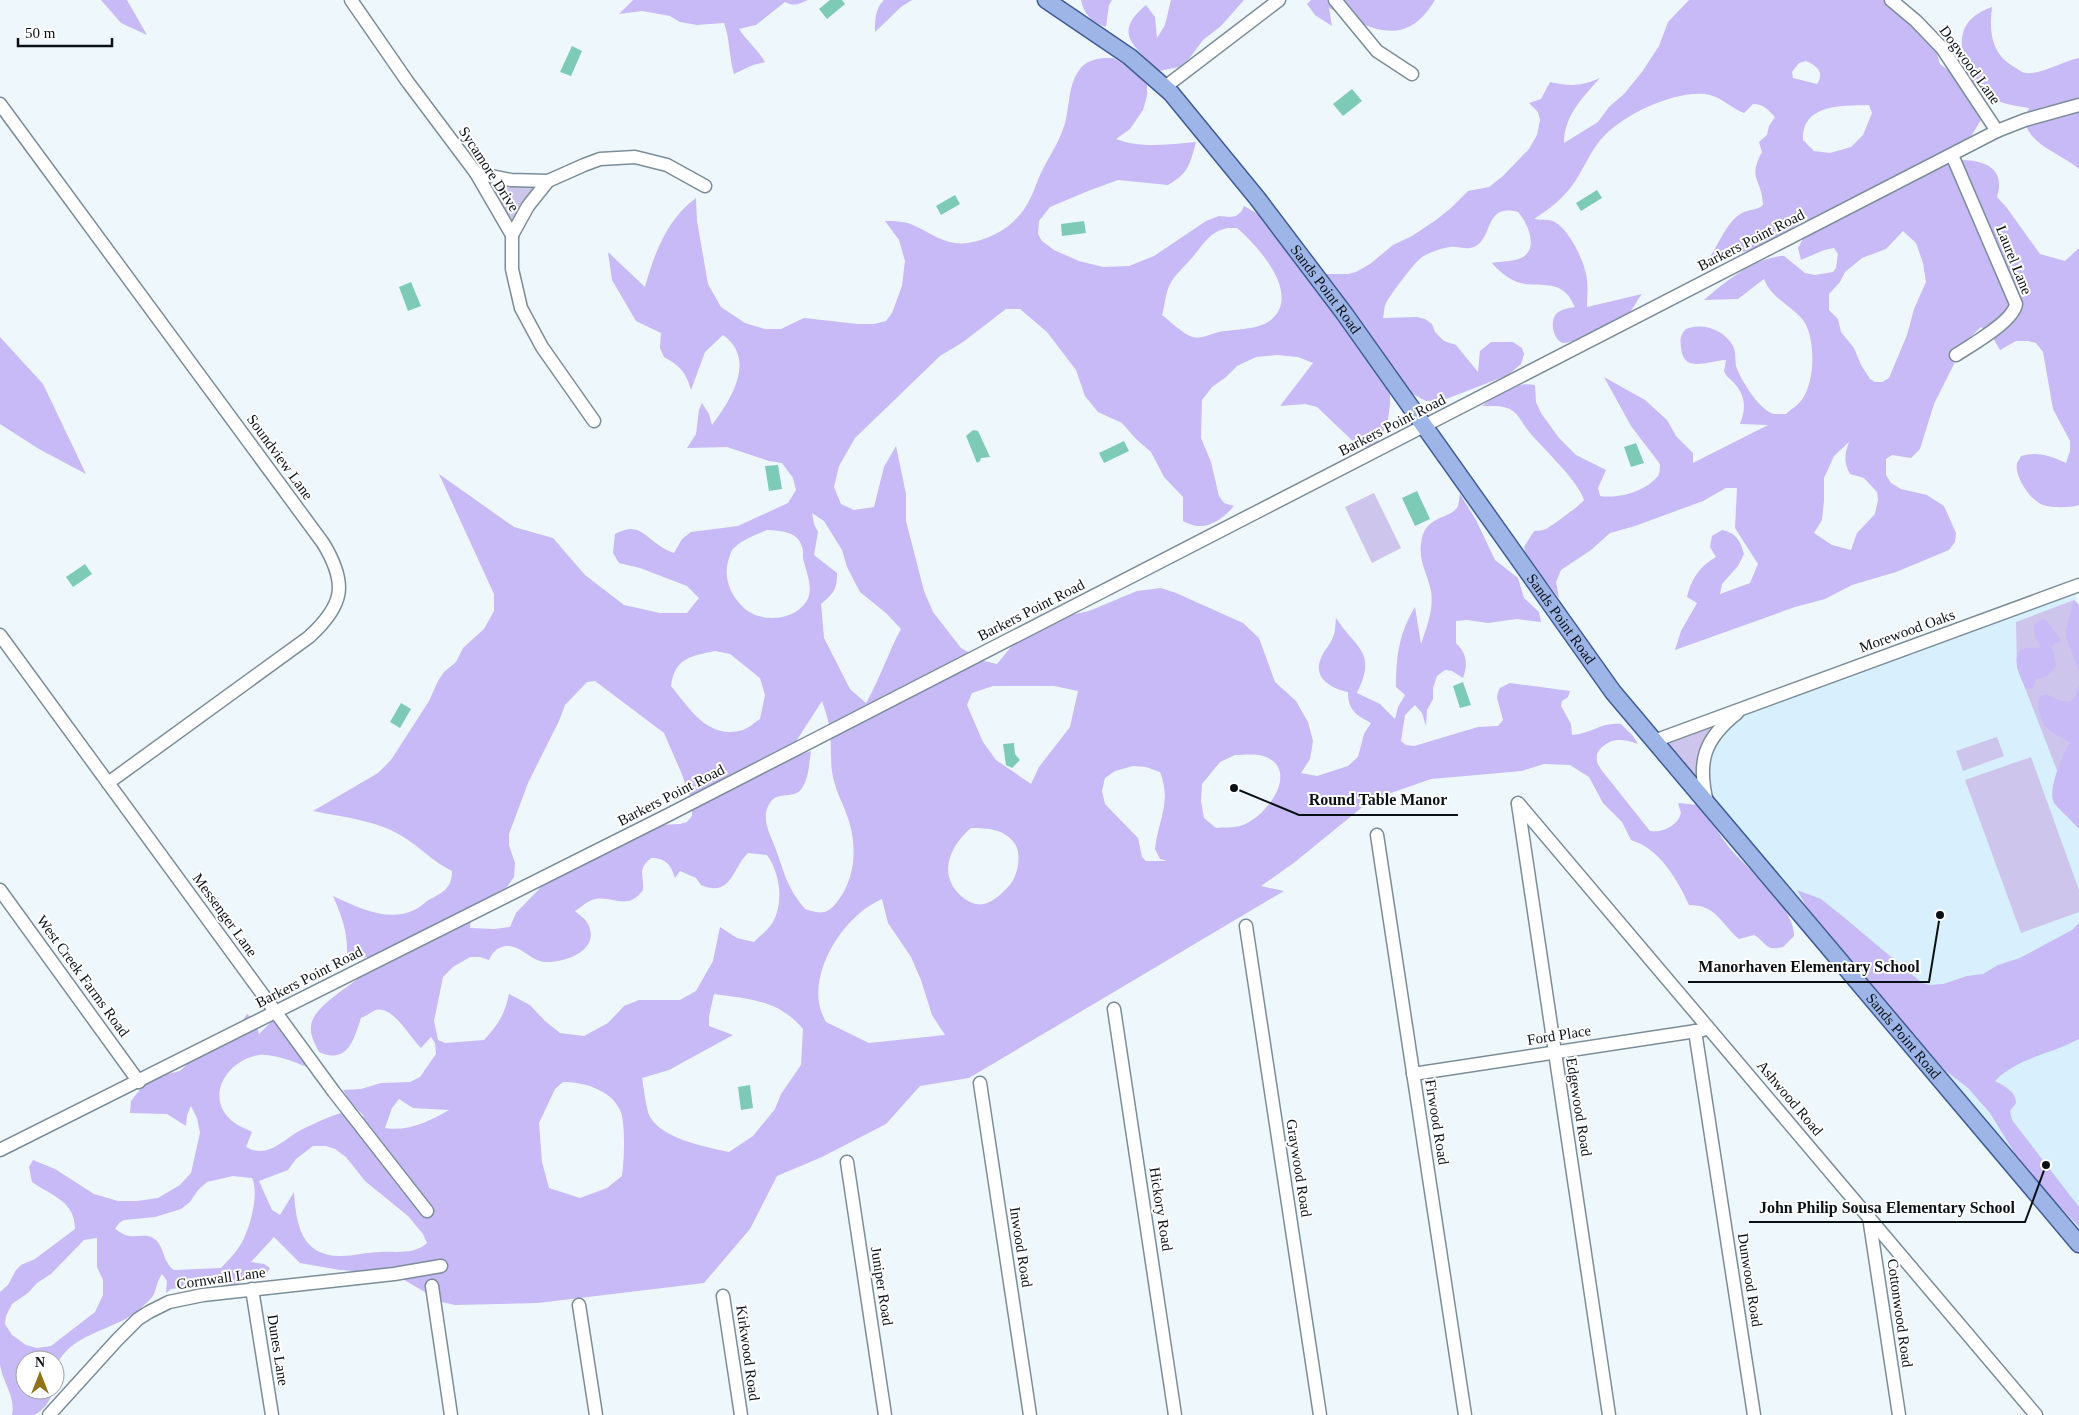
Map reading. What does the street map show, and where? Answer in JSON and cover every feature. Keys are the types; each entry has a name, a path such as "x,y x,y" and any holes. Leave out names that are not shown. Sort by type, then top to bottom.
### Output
{"main road":[{"name":"Sands Point Road","path":"1046,0 1130,57 1165,87 1257,198 1344,313 1599,674 2079,1244"}],"street":[{"name":"Sycamore Drive","path":"351,0 407,81 476,173 512,235 512,269 521,308 542,347 594,421"},
{"path":"1165,87 1279,0"},
{"path":"1335,0 1377,51 1412,74"},
{"name":"Dogwood Lane","path":"1891,0 1916,21 1942,48 1998,131"},
{"name":"Soundview Lane","path":"0,104 323,543 338,573 339,589 334,608 324,623 314,633 108,783"},
{"name":"Barkers Point Road","path":"0,1150 139,1082 275,1011 668,815 1998,131 2025,120 2079,105"},
{"name":"Laurel Lane","path":"1952,155 2016,304 2006,320 1956,355"},
{"path":"476,173 511,180 548,181 600,160 635,157 667,165 705,186"},
{"path":"512,235 528,206 548,181"},
{"name":"Morewood Oaks","path":"1654,741 2079,585"},
{"name":"Messenger Lane","path":"0,635 334,1092 427,1211"},
{"name":"Morewood Oaks","path":"1707,802 1701,772 1710,744 1719,730 1745,707"},
{"name":"Ashwood Road","path":"1518,803 2036,1415"},
{"name":"Edgewood Road","path":"1518,803 1609,1415"},
{"name":"Firwood Road","path":"1377,834 1465,1415"},
{"name":"West Creek Farms Road","path":"0,890 139,1082"},
{"name":"Graywood Road","path":"1246,926 1320,1415"},
{"name":"Hickory Road","path":"1114,1008 1175,1415"},
{"name":"Ford Place","path":"1413,1074 1710,1028"},
{"name":"Dunwood Road","path":"1695,1031 1754,1415"},
{"name":"Inwood Road","path":"980,1083 1030,1415"},
{"name":"Juniper Road","path":"847,1162 885,1415"},
{"name":"Cottonwood Road","path":"1869,1216 1899,1415"},
{"name":"Cornwall Lane","path":"49,1415 117,1340 148,1312 177,1299 394,1274 441,1266"},
{"path":"432,1286 451,1415"},
{"name":"Dunes Lane","path":"252,1290 272,1415"},
{"name":"Kirkwood Road","path":"723,1296 741,1415"},
{"path":"579,1305 596,1415"}],"shaded area":[{"path":"101,0 127,0 147,35 121,23"},
{"path":"633,0 808,0 794,5 785,2 756,25 739,29 765,62 753,65 734,74 724,23 697,25 680,22 670,16 642,11 619,14"},
{"path":"830,0 842,0 845,4 827,19 819,9"},
{"path":"884,0 912,0 901,7 875,32 877,11"},
{"path":"1081,0 1112,0 1109,5 1106,27 1089,17 1084,10"},
{"path":"1171,0 1244,0 1221,26 1203,40 1189,59 1179,67 1159,71 1131,40 1130,24 1146,5 1155,17 1157,38 1165,25"},
{"path":"1311,0 1435,0 1424,16 1412,25 1399,30 1386,31 1359,23 1329,8 1332,26 1315,15 1307,4"},
{"path":"1689,0 1898,0 1936,51 1940,64 1957,77 1970,82 1962,47 1962,37 1970,20 1992,7 1992,34 1997,50 2008,63 2021,71 2026,73 2038,72 2079,58 2079,169 2047,148 2032,135 2027,128 2025,119 2029,108 2000,102 1988,96 1976,85 1975,105 1982,118 1972,135 1948,152 1954,160 1982,163 1995,171 1999,186 1997,197 2040,254 2065,261 2079,248 2079,505 2052,507 2038,503 2024,488 2018,475 2017,463 2021,456 2044,455 2066,463 2070,451 2070,441 2053,409 2043,352 2036,343 2028,341 2016,341 2000,350 1993,338 1981,327 1965,342 1934,404 1920,449 1911,458 1892,455 1886,459 1886,475 1891,483 1901,489 1927,495 1944,506 1956,533 1955,542 1949,550 1896,572 1852,585 1825,599 1795,607 1675,650 1681,631 1697,603 1687,597 1691,584 1701,569 1716,557 1710,547 1712,536 1722,530 1731,533 1739,541 1744,554 1738,566 1722,584 1720,594 1750,583 1758,564 1735,528 1737,488 1726,488 1703,501 1635,526 1610,533 1591,550 1561,570 1556,582 1559,598 1528,562 1524,547 1534,531 1548,528 1584,500 1568,475 1513,411 1503,407 1482,406 1500,393 1513,386 1535,385 1536,402 1541,413 1559,438 1576,455 1606,470 1598,488 1600,496 1607,497 1632,493 1647,486 1658,476 1660,464 1631,426 1604,377 1645,400 1667,420 1676,436 1693,453 1693,463 1768,425 1740,424 1744,408 1743,398 1738,388 1724,371 1726,360 1697,364 1686,361 1681,342 1682,335 1686,329 1699,326 1706,327 1719,332 1729,340 1734,348 1736,366 1742,379 1751,394 1769,412 1786,414 1803,398 1812,370 1810,337 1803,320 1771,291 1764,279 1738,299 1704,300 1752,265 1774,257 1784,256 1805,273 1815,275 1833,272 1836,268 1838,254 1834,248 1824,250 1801,260 1798,248 1803,239 1824,215 1801,222 1764,248 1750,250 1718,260 1710,257 1732,221 1745,212 1763,205 1755,174 1762,152 1759,142 1767,135 1769,126 1775,117 1760,105 1753,104 1744,113 1710,95 1684,95 1654,104 1626,118 1600,140 1567,192 1534,219 1553,221 1559,225 1576,247 1586,273 1587,307 1642,294 1631,311 1625,316 1585,336 1563,343 1557,338 1553,330 1553,320 1557,313 1575,307 1568,295 1562,290 1556,287 1517,282 1503,274 1492,263 1516,260 1528,253 1531,241 1530,234 1518,212 1507,210 1495,216 1485,235 1476,246 1439,250 1417,261 1385,305 1383,318 1417,317 1425,319 1432,324 1435,332 1444,341 1456,345 1478,372 1480,351 1491,342 1513,342 1522,348 1524,354 1521,364 1508,375 1441,401 1426,401 1411,393 1399,380 1396,369 1386,360 1322,274 1348,274 1356,272 1370,264 1393,245 1412,236 1436,220 1468,191 1489,187 1503,176 1529,149 1537,135 1540,120 1538,112 1529,103 1541,99 1550,82 1575,85 1600,78 1581,100 1571,116 1567,124 1564,143 1598,122 1609,107 1624,94 1642,72 1659,46 1668,22","holes":["1806,61 1819,70 1820,76 1817,84 1793,78 1792,72 1799,63","1869,105 1872,113 1863,135 1851,147 1830,153 1814,151 1803,140 1804,128 1809,119 1817,113 1836,107","1903,231 1916,243 1923,263 1926,282 1889,378 1882,382 1875,382 1870,379 1861,365 1854,348 1841,332 1838,319 1829,310 1829,294 1840,282 1845,272 1862,258 1886,249","1849,442 1845,459 1850,474 1864,478 1877,492 1878,500 1875,514 1857,533 1851,550 1832,545 1814,533 1822,520 1824,478 1834,456"]},
{"path":"572,46 582,51 571,76 560,72"},
{"path":"1101,58 1113,58 1141,74 1147,82 1147,96 1143,110 1130,129 1116,139 1146,145 1196,142 1185,172 1168,185 1118,180 1050,207 1039,221 1038,234 1042,241 1054,250 1079,261 1103,267 1129,266 1154,256 1206,221 1219,216 1236,216 1244,206 1258,214 1290,250 1318,293 1354,335 1390,390 1387,425 1378,441 1369,447 1359,447 1317,407 1305,404 1280,406 1313,363 1298,357 1277,355 1256,357 1237,366 1212,387 1202,400 1201,438 1211,462 1219,496 1224,503 1234,506 1223,517 1211,524 1197,526 1190,524 1183,521 1183,497 1164,477 1151,452 1122,423 1098,412 1085,396 1076,370 1047,332 1020,309 1006,309 963,342 940,356 855,438 839,466 834,487 841,504 854,510 874,507 884,467 896,446 906,494 906,521 924,591 933,612 961,648 984,661 997,664 1020,636 1048,620 1089,611 1137,591 1161,588 1243,623 1259,638 1275,682 1296,701 1308,722 1313,741 1310,759 1301,773 1317,776 1348,766 1358,757 1364,734 1371,723 1351,708 1348,692 1330,685 1321,677 1319,671 1321,658 1334,635 1336,618 1362,652 1365,659 1363,679 1357,693 1380,704 1395,719 1398,707 1405,695 1396,687 1398,655 1405,626 1415,607 1421,644 1431,611 1431,591 1421,553 1422,538 1429,525 1455,510 1458,506 1460,494 1476,520 1495,560 1518,578 1524,598 1539,612 1541,622 1517,619 1488,623 1467,620 1456,621 1456,643 1465,659 1466,668 1463,678 1452,671 1445,670 1437,676 1433,688 1433,699 1427,710 1426,726 1422,713 1415,705 1405,715 1401,741 1406,745 1414,746 1478,727 1498,726 1503,720 1497,698 1498,692 1500,688 1510,683 1570,691 1568,697 1562,701 1561,706 1571,724 1572,735 1585,733 1602,726 1621,724 1638,744 1623,740 1609,742 1600,749 1597,759 1603,772 1650,831 1664,830 1677,822 1681,813 1678,803 1698,805 1728,846 1768,888 1787,913 1794,936 1783,947 1777,948 1769,947 1754,935 1739,939 1718,916 1706,908 1689,905 1679,885 1666,866 1651,850 1631,840 1622,822 1603,803 1589,777 1570,765 1544,764 1522,771 1431,779 1371,800 1295,862 1261,886 1284,891 969,1078 920,1086 886,1124 822,1157 777,1176 750,1229 704,1283 538,1303 455,1305 442,1302 394,1274 340,1270 300,1263 274,1237 251,1262 264,1264 270,1268 267,1273 234,1285 192,1283 171,1289 166,1293 167,1281 162,1274 153,1296 139,1310 129,1317 81,1340 65,1353 65,1350 15,1350 15,1400 49,1400 40,1412 36,1414 12,1415 12,1402 0,1364 0,1292 8,1285 21,1265 35,1259 75,1229 74,1220 67,1206 61,1200 32,1182 29,1167 33,1160 55,1169 94,1194 118,1201 158,1198 180,1185 191,1173 200,1133 197,1118 191,1106 187,1115 186,1126 167,1114 130,1113 131,1101 141,1088 155,1077 180,1071 199,1053 237,1030 247,1014 255,1020 259,1034 270,1023 275,1011 311,1069 293,1061 259,1055 248,1058 230,1070 220,1088 219,1098 222,1108 231,1120 252,1132 246,1147 254,1150 268,1150 299,1131 342,1113 351,1112 365,1117 350,1102 343,1090 361,1089 381,1083 410,1082 420,1077 436,1054 435,1043 431,1037 421,1048 395,1017 382,1010 376,1010 361,1018 356,1034 348,1048 337,1055 319,1052 313,1040 311,1026 319,1010 365,973 371,967 375,956 347,960 347,942 344,926 333,896 373,912 394,915 404,914 416,909 445,890 452,877 452,871 409,840 392,831 359,820 313,811 378,773 391,760 429,701 444,672 456,662 463,648 484,629 494,611 494,594 439,474 514,527 553,538 585,575 624,605 660,613 687,613 699,598 687,586 640,568 619,563 613,553 615,534 635,529 663,548 674,553 682,539 691,532 738,526 788,503 796,490 793,478 782,463 769,461 727,447 687,448 696,434 699,410 702,403 709,414 712,425 727,404 737,380 738,356 733,345 723,335 705,352 691,390 682,370 664,357 660,348 661,333 636,321 612,280 608,252 645,287 657,250 669,227 686,206 696,198 697,221 708,284 721,307 745,323 765,329 781,329 804,318 858,324 874,324 886,321 892,313 902,286 905,261 899,240 885,221 908,223 940,239 953,243 968,243 987,238 1012,223 1025,208 1032,196 1040,174 1058,142 1065,123 1073,81 1080,69 1091,61","holes":["1228,228 1237,228 1255,246 1273,270 1279,283 1282,295 1280,307 1269,322 1251,328 1222,331 1197,338 1189,336 1162,315 1170,284 1202,245 1216,232","812,513 824,521 842,550 847,567 860,592 886,613 901,629 866,703 850,689 824,638 821,604 834,591 837,573 814,555 818,532","767,530 793,535 800,542 803,549 803,560 809,582 808,597 800,609 784,617 765,617 749,612 737,601 728,584 727,565 733,549 741,542","715,651 730,654 760,678 765,695 760,719 743,730 731,732 720,731 710,727 693,713 671,686 676,669 680,664 698,655","595,681 664,733 692,802 692,816 687,822 661,825 545,883 516,913 510,927 494,929 470,928 472,911 491,896 507,887 514,877 515,863 509,845 509,834 528,783 565,705 587,682","993,686 1054,686 1078,691 1070,727 1039,767 1031,784 996,760 983,742 967,705 972,693","822,701 831,738 833,778 850,823 854,856 846,888 840,898 825,912 805,909 794,893 784,872 766,820 767,808 773,799 795,794 802,788 807,775 811,751 784,760","1235,755 1266,757 1276,764 1280,773 1275,795 1268,805 1249,822 1234,827 1216,828 1204,818 1201,801 1202,784 1220,762","1133,766 1146,767 1160,772 1165,793 1155,849 1160,859 1167,861 1146,861 1142,857 1138,838 1105,804 1102,791 1105,778 1115,771","971,828 996,830 1011,839 1017,847 1017,870 1010,885 996,898 986,904 971,903 961,896 949,879 949,860 957,843","748,853 767,855 778,879 779,906 773,922 754,942 737,938 720,927 713,961 696,991 680,1000 639,1000 624,1006 608,1023 584,1036 560,1033 530,1005 509,994 500,1019 484,1040 445,1043 438,1040 434,1021 443,977 453,967 470,957 480,957 489,960 495,951 506,946 516,948 535,959 545,962 562,960 579,953 586,948 590,941 591,933 587,922 575,911 592,900 625,901 637,897 643,890 642,872 644,866 651,858 661,859 667,863 672,869 675,878 680,871 696,878 701,885 711,888 719,888 725,885","882,899 888,923 911,957 921,980 932,1015 945,1035 869,1043 826,1022 819,1006 821,972 827,956 845,928 869,906","714,994 763,1002 774,1006 794,1019 803,1029 801,1065 781,1094 775,1109 753,1136 729,1152 683,1140 661,1129 648,1112 645,1099 642,1078 669,1070 733,1035 709,1026 709,1016","563,1082 579,1083 603,1092 616,1103 622,1116 624,1132 622,1176 607,1188 580,1198 549,1188 542,1162 539,1123 555,1089","399,1099 413,1108 449,1110 418,1125 394,1129 385,1128 392,1108","313,1146 326,1146 335,1149 346,1157 365,1181 408,1216 423,1234 427,1243 411,1251 375,1252 347,1256 328,1255 317,1251 309,1245 299,1227 294,1192 280,1215 272,1210 259,1181 288,1170 296,1159","233,1176 252,1178 255,1194 250,1223 243,1241 221,1268 174,1270 167,1263 160,1245 153,1238 129,1236 115,1229 124,1220 155,1217 181,1209 190,1202 198,1190 207,1182","97,1238 97,1267 103,1280 103,1295 95,1312 51,1346 37,1348 26,1345 12,1335 5,1324 6,1316 12,1304 28,1293 37,1283 51,1274 84,1240"]},
{"path":"1352,89 1362,101 1343,116 1333,104"},
{"path":"486,181 538,186 512,224"},
{"path":"1597,190 1602,198 1581,211 1576,203"},
{"path":"955,195 960,204 941,215 936,206"},
{"path":"1084,221 1086,233 1062,236 1061,224"},
{"path":"411,282 421,306 408,311 399,287"},
{"path":"0,337 43,384 86,474 39,449 0,424"},
{"path":"973,430 978,431 990,457 981,458 977,463 966,436"},
{"path":"1124,441 1129,451 1104,463 1099,453"},
{"path":"1636,443 1644,463 1631,467 1624,447"},
{"path":"778,465 782,489 769,491 765,466"},
{"path":"1417,491 1430,519 1415,526 1402,498"},
{"path":"1374,493 1401,548 1372,563 1345,507"},
{"path":"85,564 92,574 73,587 66,577"},
{"path":"2072,588 2079,604 2079,1243 1717,816 1701,772 1730,719"},
{"path":"2074,600 2079,616 2079,766 2058,773 2017,667 2016,622"},
{"path":"2074,600 2079,605 2079,671 2066,637"},
{"path":"2045,619 2060,639 2059,643 2055,643 2052,646 2056,666 2046,677 2036,679 2033,688 2026,689 2018,670 2018,654 2023,649 2041,648 2035,637 2034,625 2040,620"},
{"path":"1463,682 1471,705 1460,708 1453,686"},
{"path":"2079,685 2079,829 2054,803 2052,797 2057,772 2070,743 2049,730 2043,722 2038,705 2040,696 2046,694 2061,701 2070,702 2075,697"},
{"path":"401,703 411,709 400,728 390,722"},
{"path":"1745,707 1710,744 1707,802 1654,741"},
{"path":"1997,737 2004,756 1963,771 1956,751"},
{"path":"1014,743 1015,754 1020,760 1012,768 1006,765 1003,744"},
{"path":"2031,757 2079,890 2079,912 2021,933 1965,780"},
{"path":"1797,890 1821,899 1922,983 1930,985 1943,984 1967,976 1983,974 1998,965 2020,958 2072,930 2079,923 2079,1039 2013,1067 1995,1081 2009,1089 2014,1095 2016,1103 2010,1111 2012,1120 2079,1207 2079,1227 2039,1184 2014,1152 1990,1113 1968,1088 1946,1071 1913,1035 1820,925"},
{"path":"750,1085 753,1108 741,1110 738,1087"}],"place":[{"name":"Round Table Manor","path":"1234,788"},
{"name":"Manorhaven Elementary School","path":"1940,915"},
{"name":"John Philip Sousa Elementary School","path":"2046,1165"}]}
